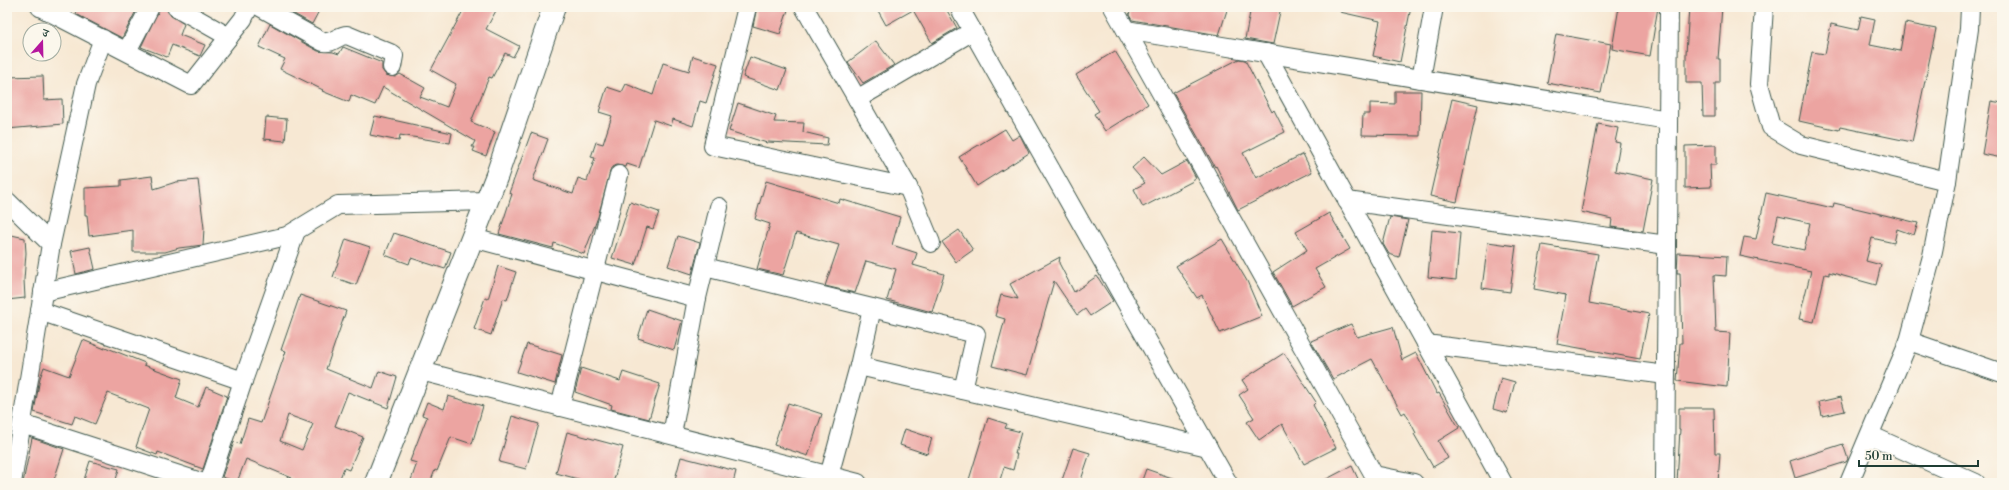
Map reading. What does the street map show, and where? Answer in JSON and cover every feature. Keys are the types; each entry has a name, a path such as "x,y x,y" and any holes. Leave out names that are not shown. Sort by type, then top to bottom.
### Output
{"street":[{"path":"40,7 191,85 244,19 249,7"},
{"path":"127,51 150,7"},
{"path":"176,7 229,37"},
{"path":"260,7 323,42 333,41 340,36 347,35 390,53 394,56 392,67"},
{"path":"376,483 487,202 554,7"},
{"path":"747,7 713,146 908,187"},
{"path":"804,7 908,187 931,243"},
{"path":"959,7 1228,483"},
{"path":"1113,7 1374,475 1414,483"},
{"path":"1421,79 1434,7"},
{"path":"1664,483 1669,7"},
{"path":"1764,7 1759,84 1771,127 1801,145 1947,181"},
{"path":"1849,483 1909,342 1932,256 1947,181 1969,29 1970,7"},
{"path":"1126,30 1668,120"},
{"path":"857,99 973,31"},
{"path":"12,483 50,244 86,84 103,39"},
{"path":"1266,53 1503,483"},
{"path":"560,407 619,175"},
{"path":"7,201 50,244"},
{"path":"1347,201 1667,245"},
{"path":"43,292 287,236 338,205 487,202"},
{"path":"672,435 697,298 720,207"},
{"path":"209,483 296,231"},
{"path":"473,238 697,298"},
{"path":"705,267 976,334 963,390"},
{"path":"829,476 859,366 872,308"},
{"path":"40,311 243,382"},
{"path":"1909,342 2002,372"},
{"path":"1426,344 1666,375"},
{"path":"859,366 1208,446"},
{"path":"421,372 858,483"},
{"path":"22,424 204,483"},
{"path":"1870,435 1976,483"}],"building":[{"path":"78,7 138,7 122,38 76,14"},
{"path":"160,7 166,7 171,16 184,24 180,35 205,45 200,56 172,45 167,57 141,47"},
{"path":"288,7 321,7 312,24 287,10"},
{"path":"465,7 498,7 486,29 519,46 513,57 505,53 492,78 489,77 471,122 495,132 486,156 473,151 475,147 472,147 475,141 383,87 375,105 351,95 349,102 322,91 323,90 280,69 285,59 259,47 270,24 318,51 339,54 343,47 382,63 382,70 386,75 395,77 400,74 425,88 420,97 447,107 456,84 431,70"},
{"path":"757,7 789,7 780,34 753,26"},
{"path":"876,7 945,7 957,28 932,43 913,10 886,25"},
{"path":"1131,7 1228,7 1219,35 1132,20 1129,15"},
{"path":"1251,7 1281,7 1273,44 1245,39"},
{"path":"1341,7 1411,7 1400,62 1373,56 1380,21 1340,12"},
{"path":"1619,7 1658,7 1650,56 1612,49"},
{"path":"1689,7 1722,7 1718,59 1720,59 1720,83 1715,83 1715,116 1703,116 1702,83 1686,83"},
{"path":"1861,16 1875,19 1870,45 1900,51 1905,23 1936,29 1912,142 1840,127 1839,130 1799,121 1812,52 1825,54 1831,24 1858,30"},
{"path":"1556,34 1611,44 1601,93 1547,83"},
{"path":"876,41 894,65 863,83 848,62"},
{"path":"1115,51 1148,104 1105,131 1094,114 1099,111 1076,75"},
{"path":"693,56 718,64 706,103 700,101 693,126 673,119 671,126 654,120 639,168 627,164 626,167 617,165 611,168 598,217 584,254 554,243 553,248 499,234 512,194 509,193 531,133 548,139 533,180 573,194 578,178 587,181 595,158 591,157 596,142 603,144 612,116 599,112 607,87 622,92 626,84 653,95 663,63 689,71"},
{"path":"750,57 787,70 780,90 743,77"},
{"path":"1239,59 1245,60 1272,112 1274,110 1285,132 1243,153 1256,178 1303,154 1312,172 1238,210 1216,166 1215,167 1173,93"},
{"path":"43,76 44,100 62,99 63,124 7,129 7,77"},
{"path":"1395,91 1421,91 1420,136 1362,135 1363,114 1370,114 1370,103 1395,104"},
{"path":"1452,99 1478,105 1457,202 1430,196"},
{"path":"1991,101 2002,103 2002,158 1982,154"},
{"path":"738,103 776,116 774,122 804,123 803,132 828,138 827,145 767,143 729,131"},
{"path":"375,116 452,133 450,143 400,135 399,141 370,135"},
{"path":"266,117 287,119 285,141 264,139"},
{"path":"1598,124 1618,128 1615,142 1620,143 1615,171 1653,179 1643,231 1611,227 1612,219 1581,212"},
{"path":"1005,129 1012,140 1020,135 1029,153 977,186 959,157"},
{"path":"1716,145 1716,165 1710,165 1711,187 1685,188 1685,146"},
{"path":"1144,157 1161,175 1187,161 1196,178 1143,207 1134,189 1145,183 1132,168"},
{"path":"152,176 154,189 176,182 198,180 204,228 203,245 179,248 165,252 133,252 133,230 89,236 87,215 85,215 85,188 121,186 121,180"},
{"path":"766,181 839,203 840,199 900,217 892,245 917,253 913,265 944,274 932,312 887,300 896,269 866,261 855,293 825,286 839,245 796,233 783,275 757,269 770,224 755,219"},
{"path":"1766,193 1833,208 1834,203 1918,223 1914,235 1897,229 1894,243 1872,238 1866,261 1881,265 1876,285 1829,272 1829,275 1825,274 1814,322 1799,319 1811,271 1740,256 1744,237 1756,239","holes":["1778,216 1810,223 1804,250 1772,243"]},
{"path":"630,202 659,212 653,229 647,227 635,265 612,258"},
{"path":"1329,213 1350,249 1315,269 1326,287 1292,306 1273,272 1307,250 1296,232"},
{"path":"1390,217 1408,220 1399,257 1389,254 1383,244"},
{"path":"959,230 973,250 956,262 942,242"},
{"path":"1432,230 1460,233 1456,280 1428,277"},
{"path":"394,233 451,252 445,269 411,258 409,264 385,255"},
{"path":"7,234 25,238 25,298 7,300"},
{"path":"678,236 700,243 692,274 668,266"},
{"path":"346,239 370,247 356,285 333,277"},
{"path":"1222,239 1247,281 1262,316 1220,333 1202,295 1197,298 1176,266"},
{"path":"1488,242 1516,246 1510,292 1482,288"},
{"path":"1542,245 1598,254 1589,303 1649,314 1640,359 1557,344 1566,295 1534,289"},
{"path":"90,247 95,269 76,274 71,251"},
{"path":"1678,253 1727,256 1726,276 1714,275 1716,332 1730,333 1727,387 1677,381 1680,343 1682,343 1680,273 1677,273"},
{"path":"1060,257 1059,263 1074,292 1097,276 1113,301 1090,316 1085,309 1077,315 1054,281 1027,375 992,366 1005,319 995,316 1001,295 1018,299 1010,284"},
{"path":"498,266 516,272 507,300 503,299 491,335 474,329 485,298 488,299"},
{"path":"300,295 346,311 326,369 373,388 379,371 397,377 388,408 348,392 335,426 363,437 349,470 344,468 338,483 290,483 292,478 246,459 237,482 222,477 234,442 240,444 248,419 261,423 286,351 281,350","holes":["288,415 313,424 302,450 280,441"]},
{"path":"647,309 682,321 674,350 638,338"},
{"path":"1351,324 1357,337 1393,327 1402,360 1416,353 1437,394 1439,393 1459,428 1438,441 1448,458 1433,467 1414,434 1416,433 1405,412 1402,414 1372,359 1333,379 1311,341"},
{"path":"83,340 105,349 105,347 145,363 144,365 182,379 176,398 198,407 206,387 227,396 203,469 158,452 157,455 136,447 149,409 108,393 95,424 75,416 72,424 34,412 40,378 44,367 69,376"},
{"path":"527,344 562,355 555,384 517,372"},
{"path":"1284,353 1316,402 1313,405 1336,448 1304,464 1282,424 1259,440 1247,422 1254,418 1239,395 1248,389 1242,380"},
{"path":"581,368 620,381 623,372 660,384 649,419 611,409 612,405 575,392"},
{"path":"1501,378 1515,382 1507,413 1493,409"},
{"path":"448,396 483,406 472,444 451,437 437,471 435,470 430,483 410,483 417,463 410,461 427,417 422,415 427,402 444,409"},
{"path":"1841,397 1845,411 1822,416 1819,402"},
{"path":"788,403 822,414 808,456 774,445"},
{"path":"1679,408 1714,408 1715,453 1720,453 1718,483 1677,483 1680,429"},
{"path":"512,416 539,424 526,469 499,462"},
{"path":"988,418 1007,424 1005,428 1021,432 1015,454 1017,454 1013,470 1004,467 999,483 968,483"},
{"path":"905,429 932,438 927,454 900,445"},
{"path":"567,432 623,447 613,483 593,483 556,473"},
{"path":"32,438 64,449 53,483 23,483"},
{"path":"1843,444 1848,459 1846,462 1795,478 1790,461"},
{"path":"1073,448 1090,453 1080,483 1061,483"},
{"path":"681,457 736,471 733,483 674,483"},
{"path":"90,461 119,469 115,483 83,483"},
{"path":"1352,466 1360,483 1319,483 1342,471"},
{"path":"1146,469 1181,481 1181,483 1141,483"}]}
